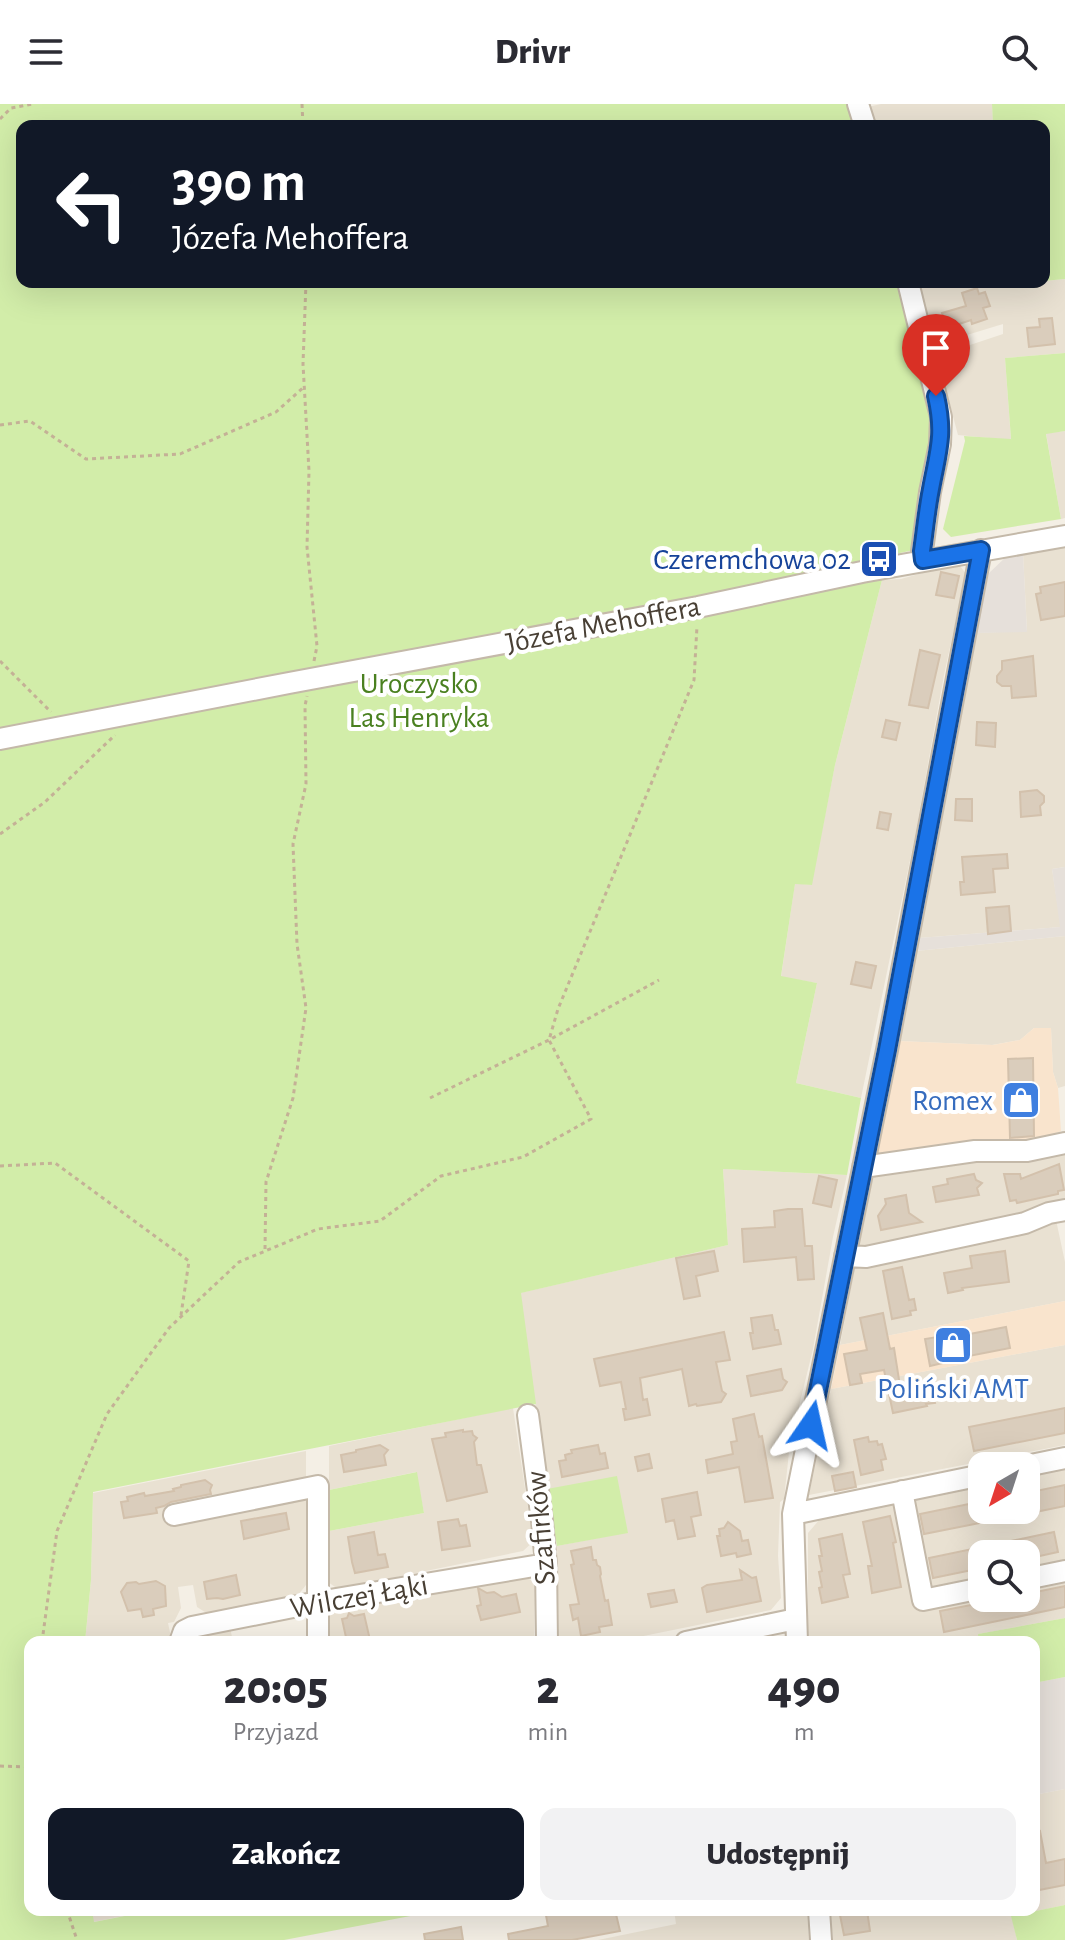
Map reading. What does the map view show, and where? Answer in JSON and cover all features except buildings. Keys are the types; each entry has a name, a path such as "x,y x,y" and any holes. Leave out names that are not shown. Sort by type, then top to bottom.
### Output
{"street":[{"path":"909,288 941,417 923,560"},
{"name":"Józefa Mehoffera","path":"0,739 698,607 923,560 1065,536"},
{"path":"797,1636 793,1514 887,1050 981,550"},
{"path":"863,1167 975,1151 1027,1151 1065,1143"},
{"path":"845,1256 866,1257 1025,1223 1065,1210"},
{"name":"Szafirków","path":"528,1415 546,1564 547,1636"},
{"path":"1040,1463 1065,1458"},
{"path":"793,1514 968,1478"},
{"path":"174,1515 318,1486 318,1636"},
{"path":"902,1491 923,1600 968,1591"},
{"name":"Wilczej Łąki","path":"182,1636 184,1631 192,1627 318,1602 546,1564"},
{"path":"1040,1576 1065,1571"},
{"path":"715,1636 796,1619"},
{"path":"819,1916 821,1940"}],"path":[{"path":"0,119 11,108 33,104"},
{"path":"265,1251 266,1182 293,1098 306,1008 297,944 293,844 306,784 305,706 317,646 307,547 309,471 303,364 306,288"},
{"path":"0,425 30,421 86,459 180,454 276,412 305,386"},
{"path":"43,1636 57,1531 107,1414 169,1328 239,1262 318,1229 380,1221 441,1176 523,1157 591,1119 549,1040 558,1009 694,680 698,607"},
{"path":"0,661 66,727"},
{"path":"0,834 45,802 117,733"},
{"path":"430,1098 549,1040 659,980"},
{"path":"0,1166 55,1163 189,1261 181,1317"},
{"path":"0,1766 24,1767"},
{"path":"69,1916 77,1940"}],"shaded area":[{"path":"881,104 992,104 993,120 871,120 868,107"},
{"path":"1065,279 1065,353 1005,358 1011,440 958,435 937,356 1003,334 1003,324 934,345 918,288 1050,288 1050,280"},
{"path":"1065,431 1065,518 1061,519 1046,433"},
{"path":"1065,545 1065,867 1052,869 1061,927 919,938 975,633 1027,631 1023,553"},
{"path":"1023,553 1027,632 975,633 989,573 1007,556"},
{"path":"958,563 966,574 861,1098 796,1083 817,983 781,977 795,883 811,885 835,765 882,580 901,579"},
{"path":"1065,867 1065,936 916,951 919,938 1060,927 1052,869"},
{"path":"1065,936 1065,1086 1058,1088 1053,1072 1051,1029 1034,1028 1020,1040 992,1045 899,1041 916,951"},
{"path":"1034,1028 1051,1028 1061,1131 1034,1142 987,1141 931,1147 876,1159 899,1041 993,1045 1020,1040"},
{"path":"1065,1148 1065,1203 1053,1206 1065,1262 1065,1301 840,1345 873,1172"},
{"path":"723,1169 847,1175 813,1349 790,1443 784,1499 780,1502 778,1556 781,1598 771,1610 643,1636 559,1636 557,1546 628,1532 547,1489 520,1293 728,1245"},
{"name":"Poliński AMT","path":"1065,1301 1065,1345 831,1389 840,1345"},
{"path":"1065,1345 1065,1445 1029,1452 968,1452 968,1464 809,1495 831,1389"},
{"path":"513,1408 533,1542 523,1551 338,1589 328,1582 329,1531 424,1513 416,1472 329,1490 329,1446"},
{"path":"306,1451 306,1585 298,1595 208,1614 197,1607 193,1585 178,1587 181,1608 174,1622 168,1623 171,1636 86,1636 91,1580 93,1493"},
{"path":"1065,1469 1065,1618 979,1636 808,1636 808,1533 820,1519 968,1489 968,1524 1040,1524 1040,1474"},
{"path":"519,1572 535,1583 534,1636 328,1636 327,1618 340,1604"},
{"path":"230,1627 232,1636 195,1636 199,1631"},
{"path":"1065,1677 1065,1789 1040,1794 1040,1682"},
{"path":"1065,1789 1065,1905 1040,1910 1040,1794"},
{"path":"92,1916 124,1916 93,1922"},
{"path":"675,1916 807,1916 809,1940 598,1940 676,1924"},
{"path":"831,1916 1012,1916 1017,1940 833,1940"}],"green space":[{"name":"Uroczysko Las Henryka","path":"0,104 849,104 854,120 16,120 16,288 902,288 918,347 933,434 914,550 867,560 882,580 835,765 812,885 795,884 781,976 817,983 796,1083 861,1098 847,1175 723,1169 728,1245 521,1293 536,1404 93,1492 91,1580 86,1636 24,1636 24,1916 93,1916 94,1922 124,1916 410,1916 284,1940 0,1940"},
{"path":"992,104 1065,104 1065,279 1050,280 1050,120 993,120"},
{"path":"1065,353 1065,431 1046,434 1061,519 951,537 943,529 964,436 1011,439 1005,358"},
{"path":"417,1472 424,1513 329,1531 329,1490"},
{"path":"617,1476 628,1533 557,1546 547,1489"},
{"path":"1065,1618 1065,1677 1040,1682 1040,1636 978,1634"},
{"path":"1065,1905 1065,1940 1017,1940 1011,1916 1040,1916 1040,1910"}],"place":[{"name":"Czeremchowa 02","path":"879,559"},
{"name":"Romex","path":"1021,1100"},
{"name":"Poliński AMT","path":"953,1345"}],"route":[{"path":"811,1425 887,1050 981,550 923,560 930,492 941,432 936,396"}]}
